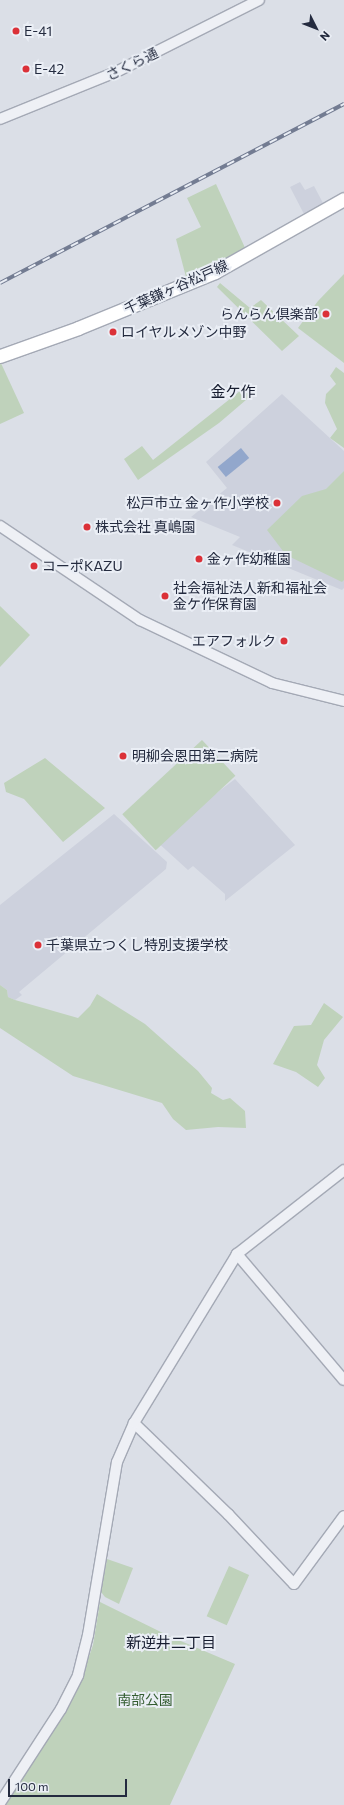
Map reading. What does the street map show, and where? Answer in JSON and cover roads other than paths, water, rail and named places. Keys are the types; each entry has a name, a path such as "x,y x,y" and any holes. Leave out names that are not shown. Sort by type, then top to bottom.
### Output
{"main road":[{"name":"千葉鎌ヶ谷松戸線","path":"0,356 78,328 215,272 344,199"}],"street":[{"name":"さくら通","path":"0,119 116,72 259,0"},
{"path":"0,526 140,620 272,683 344,701"},
{"path":"0,1803 61,1708 78,1675 88,1635 117,1462 134,1423 237,1254 344,1170"},
{"path":"237,1254 344,1380"},
{"path":"134,1423 228,1514 294,1584 344,1516"}],"water":[{"path":"241,448 249,458 226,477 218,467"}],"railway":[{"path":"0,283 344,104"}],"place":[{"name":"E-41","path":"16,31"},
{"name":"E-42","path":"26,69"},
{"name":"らんらん倶楽部","path":"326,314"},
{"name":"ロイヤルメゾン中野","path":"113,332"},
{"name":"松戸市立 金ヶ作小学校","path":"277,503"},
{"name":"株式会社 真嶋園","path":"87,527"},
{"name":"金ヶ作幼稚園","path":"199,559"},
{"name":"コーポKAZU","path":"34,566"},
{"name":"社会福祉法人新和福祉会 金ケ作保育園","path":"165,596"},
{"name":"エアフォルク","path":"284,641"},
{"name":"明柳会恩田第二病院","path":"123,756"},
{"name":"千葉県立つくし特別支援学校","path":"38,945"}],"district":[{"name":"金ケ作","path":"233,392"},
{"name":"新逆井二丁目","path":"171,1643"}],"park label":[{"name":"南部公園","path":"145,1700"}]}
